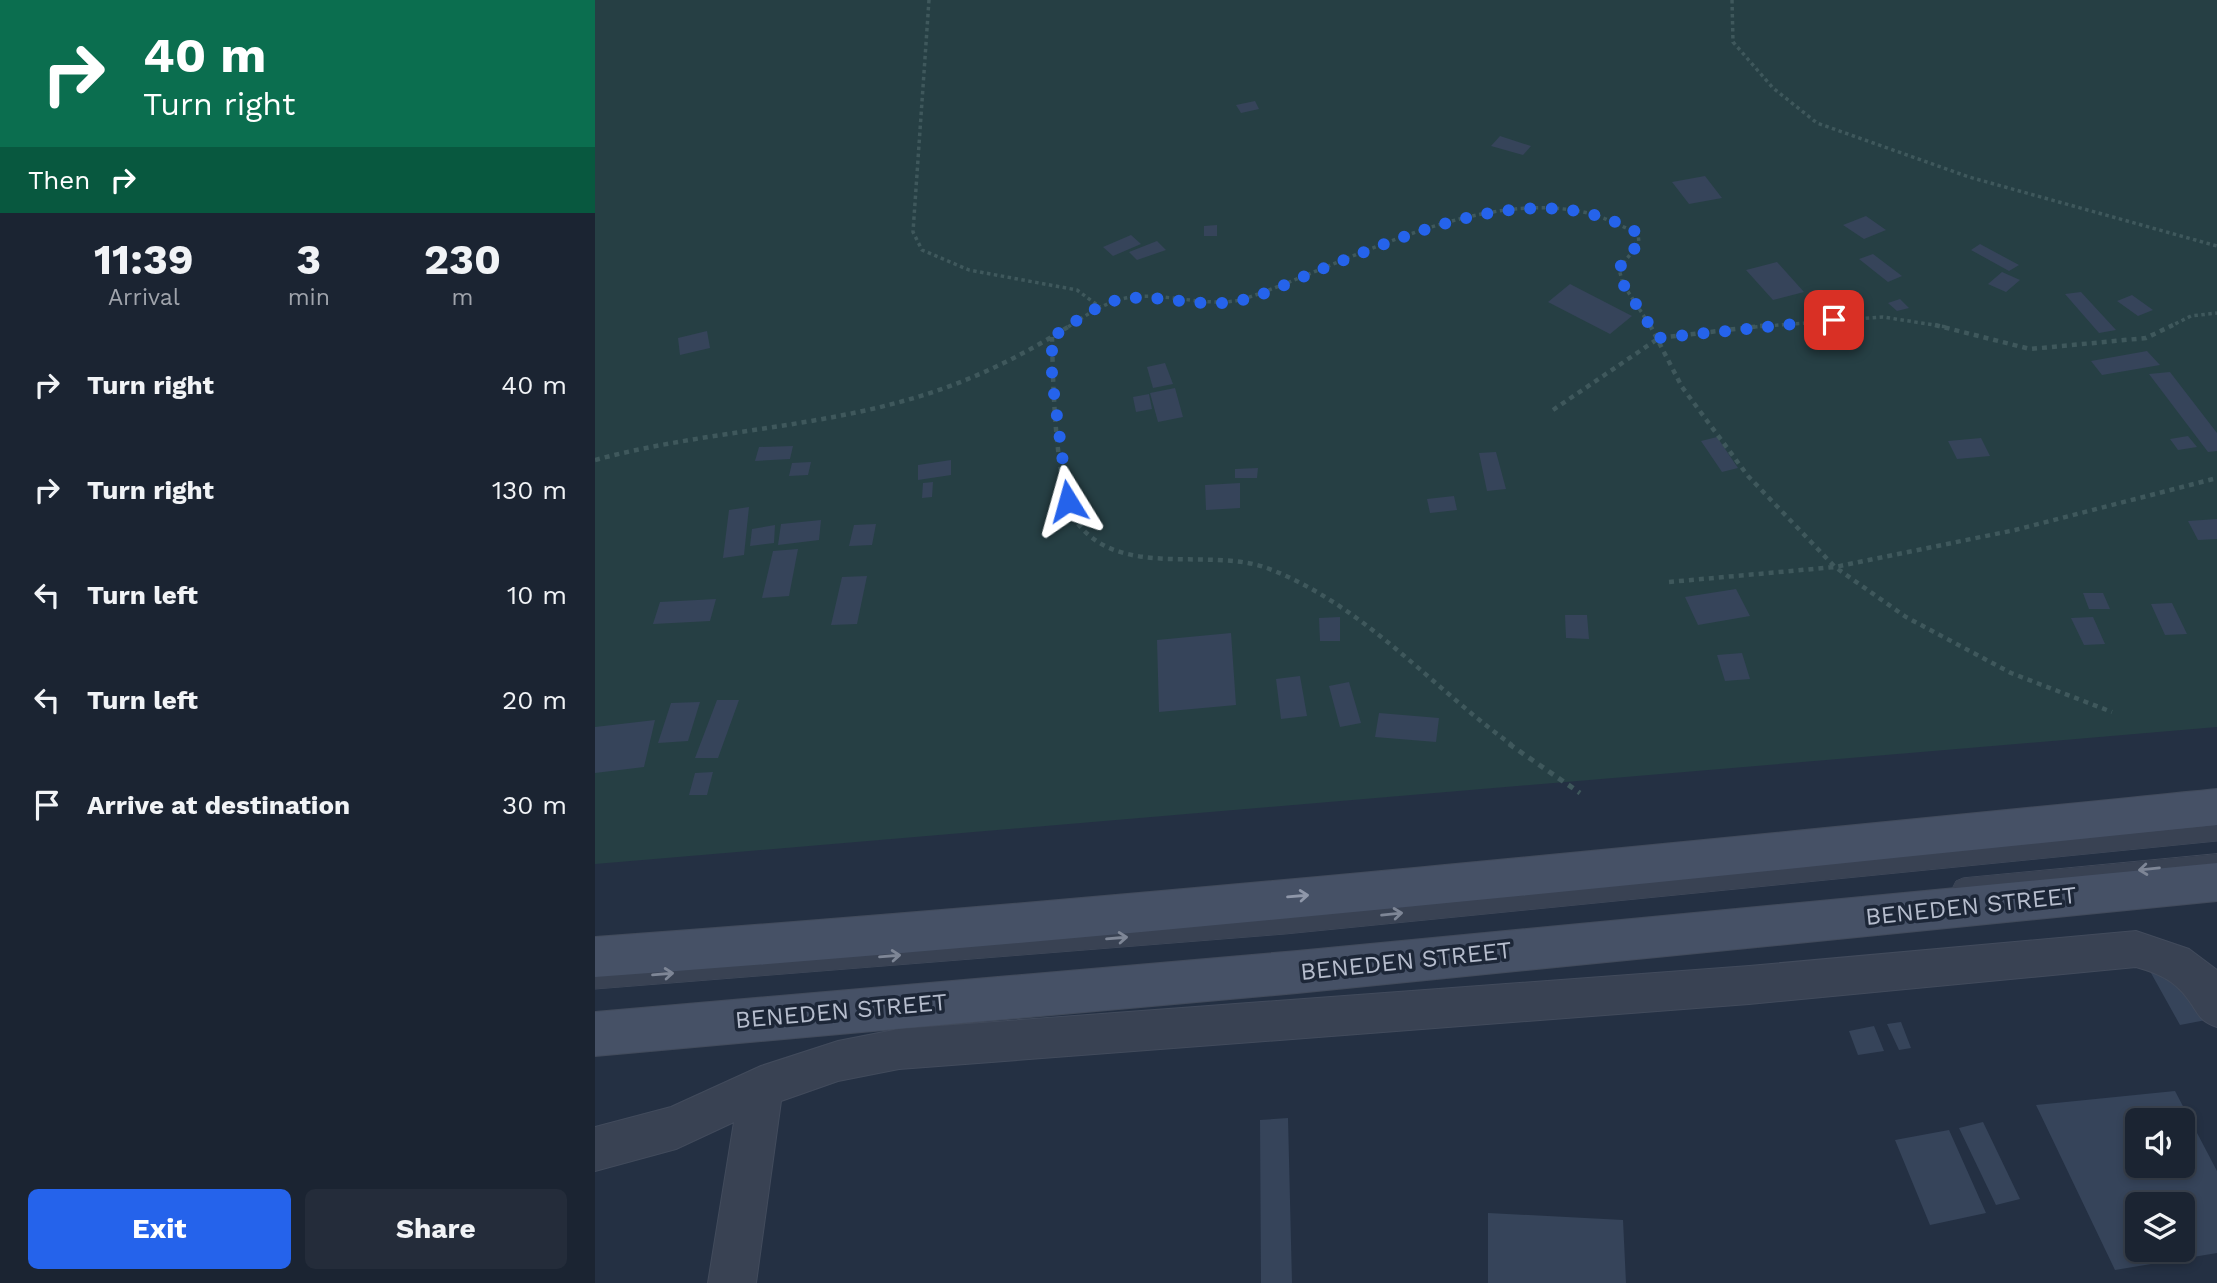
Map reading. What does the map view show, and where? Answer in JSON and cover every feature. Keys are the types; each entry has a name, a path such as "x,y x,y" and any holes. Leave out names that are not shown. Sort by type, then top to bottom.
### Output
{"main road":[{"path":"595,957 803,942 2217,807"},
{"name":"BENEDEN STREET","path":"595,1034 1297,972 2217,882"}],"street":[{"path":"595,1149 675,1127 761,1087 838,1061 899,1049 1749,985 2136,949 2172,958 2190,971 2208,990 2217,1008"},
{"path":"732,1283 761,1087"}],"lane":[{"path":"595,980 1285,925 2217,833"},
{"path":"595,1014 1286,956 2217,862"}],"path":[{"path":"929,0 913,232 922,250 968,270 1077,290 1100,307"},
{"path":"1732,0 1733,42 1773,88 1817,122 1969,177 2217,246"},
{"path":"595,460 676,440 830,418 910,400 1052,337 1100,307 1119,299 1144,297 1202,303 1238,301 1392,240 1447,223 1517,209 1576,210 1638,233 1639,243 1619,268 1623,284 1658,338 1682,387 1748,476 1835,567 1906,617 2011,673 2112,712"},
{"path":"1552,410 1658,338 1785,323 1882,317 1949,327 2030,349 2145,338 2191,316 2217,313"},
{"path":"1052,337 1052,378 1068,501 1078,525 1102,544 1140,556 1257,564 1300,581 1446,687 1483,723 1580,793"},
{"path":"1669,582 1835,567 2015,530 2217,478"}],"green space":[{"path":"595,0 2217,0 2217,727 595,864"}],"building":[{"path":"1255,101 1259,109 1241,113 1236,105"},
{"path":"1500,136 1531,146 1523,155 1491,146"},
{"path":"1705,176 1722,198 1689,204 1672,182"},
{"path":"1866,216 1886,230 1864,239 1843,225"},
{"path":"1217,225 1217,236 1204,236 1204,226"},
{"path":"1131,235 1141,244 1113,256 1103,247"},
{"path":"1157,241 1166,250 1137,260 1129,252"},
{"path":"1980,244 2019,265 2009,271 1971,250"},
{"path":"1873,254 1902,276 1888,282 1859,259"},
{"path":"1777,262 1804,292 1773,300 1746,270"},
{"path":"2002,272 2020,280 2006,292 1988,284"},
{"path":"1570,284 1632,316 1610,334 1548,302"},
{"path":"2081,292 2116,330 2099,333 2065,294"},
{"path":"2132,295 2153,310 2138,316 2117,301"},
{"path":"1900,299 1909,308 1897,311 1888,303"},
{"path":"707,331 710,348 680,355 678,338"},
{"path":"2147,351 2160,365 2102,375 2091,361"},
{"path":"1165,363 1173,384 1153,388 1147,367"},
{"path":"2170,372 2217,433 2217,451 2208,452 2149,374"},
{"path":"1175,388 1183,417 1158,422 1150,393"},
{"path":"1149,394 1152,409 1136,412 1133,397"},
{"path":"2188,436 2197,447 2178,450 2170,439"},
{"path":"1717,437 1738,468 1722,472 1701,441"},
{"path":"1981,438 1990,456 1957,459 1948,441"},
{"path":"793,446 790,459 755,461 759,447"},
{"path":"1496,452 1506,489 1487,491 1479,453"},
{"path":"951,460 951,475 918,480 918,465"},
{"path":"811,462 808,475 789,476 792,463"},
{"path":"1258,468 1257,478 1235,478 1235,469"},
{"path":"933,482 932,497 922,498 923,483"},
{"path":"1240,483 1240,508 1206,510 1205,485"},
{"path":"1454,496 1457,510 1430,513 1427,499"},
{"path":"749,507 744,555 723,558 729,510"},
{"path":"2217,519 2217,539 2198,540 2188,521"},
{"path":"821,520 819,540 778,545 781,524"},
{"path":"876,524 872,545 849,546 854,525"},
{"path":"775,525 774,543 750,546 752,529"},
{"path":"798,549 789,596 762,598 773,551"},
{"path":"867,576 857,624 831,625 842,577"},
{"path":"1736,589 1750,616 1698,625 1685,597"},
{"path":"2083,593 2103,593 2110,609 2089,609"},
{"path":"716,599 710,621 653,624 660,602"},
{"path":"2172,603 2187,634 2165,635 2151,604"},
{"path":"1565,615 1587,615 1589,639 1566,638"},
{"path":"1340,617 1340,641 1320,641 1319,618"},
{"path":"2093,617 2105,644 2084,645 2071,618"},
{"path":"1231,633 1236,705 1159,712 1157,640"},
{"path":"1742,653 1750,679 1725,681 1717,655"},
{"path":"1300,676 1307,716 1281,719 1276,679"},
{"path":"1349,682 1361,723 1340,727 1329,686"},
{"path":"717,700 739,700 718,758 695,758"},
{"path":"700,702 688,741 658,743 671,703"},
{"path":"1379,713 1439,718 1436,742 1375,737"},
{"path":"655,720 644,767 595,773 595,727"},
{"path":"713,772 707,795 689,795 695,773"},
{"path":"2176,968 2206,1020 2180,1025 2151,973"},
{"path":"1901,1022 1911,1048 1899,1050 1887,1024"},
{"path":"1874,1026 1884,1051 1858,1055 1849,1031"},
{"path":"2175,1091 2184,1108 2125,1108 2125,1178 2195,1178 2195,1129 2217,1171 2217,1253 2195,1257 2195,1192 2125,1192 2125,1262 2163,1262 2115,1270 2036,1105"},
{"path":"1288,1118 1292,1283 1261,1283 1260,1120"},
{"path":"1983,1122 2020,1199 1996,1205 1959,1128"},
{"path":"1949,1130 1986,1213 1930,1225 1895,1140"},
{"path":"1488,1213 1623,1220 1626,1283 1488,1283"}],"route":[{"path":"1068,501 1052,378 1052,337 1100,307 1119,299 1144,297 1202,303 1238,301 1392,240 1447,223 1517,209 1576,210 1638,233 1639,243 1619,268 1623,284 1658,338 1834,320"}]}
